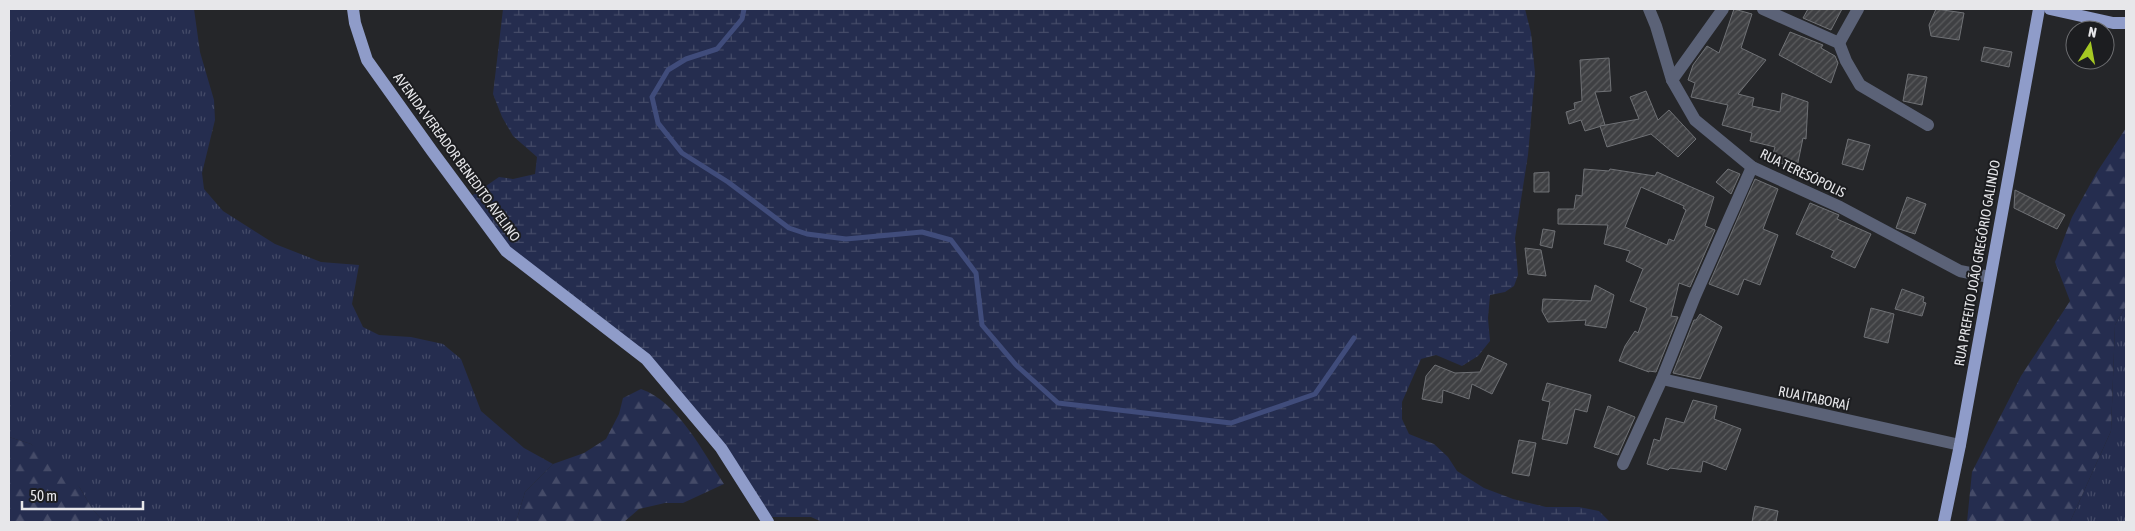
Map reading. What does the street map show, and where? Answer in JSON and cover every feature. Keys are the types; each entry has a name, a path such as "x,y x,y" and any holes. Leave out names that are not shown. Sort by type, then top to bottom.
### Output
{"main road":[{"name":"AVENIDA VEREADOR BENEDITO AVELINO","path":"353,9 355,23 368,60 506,251 646,359 721,448 768,522"},
{"name":"RUA PREFEITO JOÃO GREGÓRIO GALINDO","path":"1944,522 1960,446 1989,277 2039,9"},
{"path":"2050,9 2113,23 2126,23"}],"street":[{"name":"RUA TERESÓPOLIS","path":"1649,9 1672,80 1695,120 1752,167 1840,207 1960,271 1989,277"},
{"path":"1672,80 1722,9"},
{"path":"1763,9 1839,43 1860,85 1928,125"},
{"path":"1839,43 1858,9"},
{"path":"1623,464 1662,379 1695,296 1752,167"},
{"name":"RUA ITABORAÍ","path":"1662,379 1960,446"}],"green space":[{"path":"9,9 194,9 200,52 214,100 215,120 202,173 204,189 223,211 275,244 321,262 359,265 352,304 363,327 379,335 411,337 443,344 461,359 481,411 524,448 553,464 525,492 516,522 104,522 93,510 80,488 31,444 9,437"},
{"path":"503,9 1525,9 1531,33 1535,73 1528,155 1515,238 1518,275 1514,286 1505,292 1490,295 1488,318 1490,341 1478,356 1462,366 1436,355 1421,359 1402,402 1402,419 1409,434 1434,444 1448,457 1457,471 1484,488 1513,499 1546,507 1579,507 1599,511 1610,522 822,522 811,517 765,517 721,448 646,359 506,251 467,199 499,177 513,179 535,174 537,157 513,136 502,117 493,94"},
{"path":"2126,128 2126,306 2115,325 2111,431 2070,522 1967,522 1972,472 2021,376 2070,301 2055,262 2072,217 2097,172"},
{"path":"2126,306 2126,522 2070,522 2111,431 2115,325"},
{"path":"641,389 667,405 678,416 724,484 683,503 665,503 639,509 624,522 516,522 525,492 553,464 584,453 606,439 619,414 623,398"},
{"path":"9,437 31,444 63,467 80,488 93,510 104,522 9,522"}],"building":[{"path":"1734,9 1752,14 1741,48 1766,60 1738,94 1754,98 1752,106 1780,112 1782,93 1808,102 1806,139 1803,138 1797,167 1771,161 1775,147 1750,141 1752,133 1722,125 1728,105 1691,97 1695,83 1688,80 1693,65 1707,46 1719,53"},
{"path":"1808,9 1842,9 1831,30 1803,18"},
{"path":"1936,9 1964,13 1959,40 1931,36 1929,25"},
{"path":"1790,32 1823,45 1821,48 1835,56 1838,63 1831,83 1779,55"},
{"path":"1984,47 2012,52 2009,67 1981,61"},
{"path":"1609,58 1611,91 1595,92 1605,125 1585,131 1581,120 1569,124 1566,112 1575,109 1574,103 1582,101 1580,60"},
{"path":"1908,74 1927,77 1922,105 1903,101"},
{"path":"1646,91 1658,120 1669,110 1696,139 1678,157 1651,134 1607,147 1600,126 1639,119 1630,97"},
{"path":"1848,139 1870,145 1863,170 1842,164"},
{"path":"1584,169 1609,171 1610,169 1655,176 1657,172 1714,197 1705,226 1715,230 1690,287 1679,283 1671,316 1678,317 1656,372 1649,372 1619,361 1625,346 1635,331 1638,333 1647,308 1630,301 1643,269 1626,261 1630,251 1604,244 1608,225 1558,224 1558,209 1574,209 1576,195 1582,196","holes":["1641,187 1684,206 1683,208 1686,210 1674,241 1669,239 1667,245 1625,227"]},
{"path":"1728,169 1740,174 1731,194 1716,182"},
{"path":"1549,172 1549,192 1534,192 1534,173"},
{"path":"1755,179 1778,189 1763,229 1778,235 1760,285 1744,279 1738,295 1709,284"},
{"path":"2015,190 2065,215 2057,229 2014,208"},
{"path":"1907,197 1926,204 1915,234 1896,228"},
{"path":"1810,203 1839,215 1837,219 1871,234 1855,268 1831,257 1834,251 1796,234"},
{"path":"1543,229 1555,231 1552,248 1540,245"},
{"path":"1525,248 1541,250 1546,276 1528,274"},
{"path":"1595,285 1614,295 1606,328 1585,325 1586,320 1548,322 1542,311 1543,299 1591,301"},
{"path":"1902,289 1924,297 1923,302 1926,303 1922,316 1895,309"},
{"path":"1871,308 1894,314 1888,343 1864,337"},
{"path":"1700,314 1722,327 1700,379 1673,373 1694,320"},
{"path":"1488,355 1507,364 1492,394 1472,384 1469,399 1443,390 1442,403 1422,399 1426,376 1435,365 1455,373 1480,372"},
{"path":"1547,383 1591,395 1587,412 1575,409 1567,444 1542,439 1550,402 1542,400"},
{"path":"1693,400 1717,406 1714,419 1741,429 1726,470 1703,461 1701,472 1670,468 1668,470 1647,464 1654,439 1660,441 1666,418 1684,423"},
{"path":"1608,406 1635,417 1618,455 1594,447"},
{"path":"1519,440 1536,443 1529,476 1512,473"},
{"path":"1755,506 1778,511 1776,522 1752,522"}],"waterway":[{"path":"744,9 742,19 717,49 686,59 668,70 652,97 658,123 682,153 728,182 789,228 807,234 846,239 922,232 951,240 976,273 982,325 1016,365 1058,403 1231,423 1315,394 1354,338"}]}
